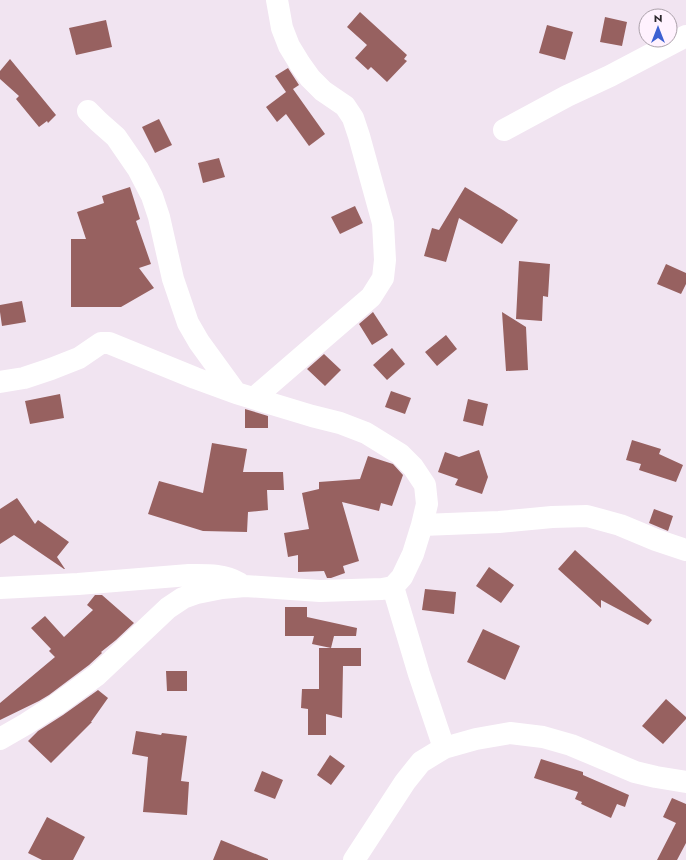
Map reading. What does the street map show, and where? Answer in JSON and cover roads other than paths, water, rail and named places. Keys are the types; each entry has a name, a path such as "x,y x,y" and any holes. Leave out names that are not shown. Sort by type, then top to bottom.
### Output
{"street":[{"path":"245,395 371,297 383,278 385,260 382,223 353,118 345,106 323,91 310,78 300,64 289,46 282,28 277,0"},
{"path":"504,130 535,112 610,76 686,36"},
{"path":"88,111 116,137 138,169 152,196 159,217 173,280 188,323 199,342 245,395"},
{"path":"0,382 24,378 50,369 78,358 102,343 109,343 195,378 312,416 340,423 366,433 400,454 414,468 425,485 427,504 413,554 402,577 393,587 382,589 320,591 245,586 222,588 197,593 183,598 168,608 97,675 56,705 0,739"},
{"path":"422,525 588,516 620,525 656,540 686,550"},
{"path":"0,588 78,584 189,575 222,576 245,586"},
{"path":"393,587 419,674 444,748"},
{"path":"354,860 405,782 421,762 444,748 476,739 510,733 543,737 571,745 635,772 686,782"}]}
